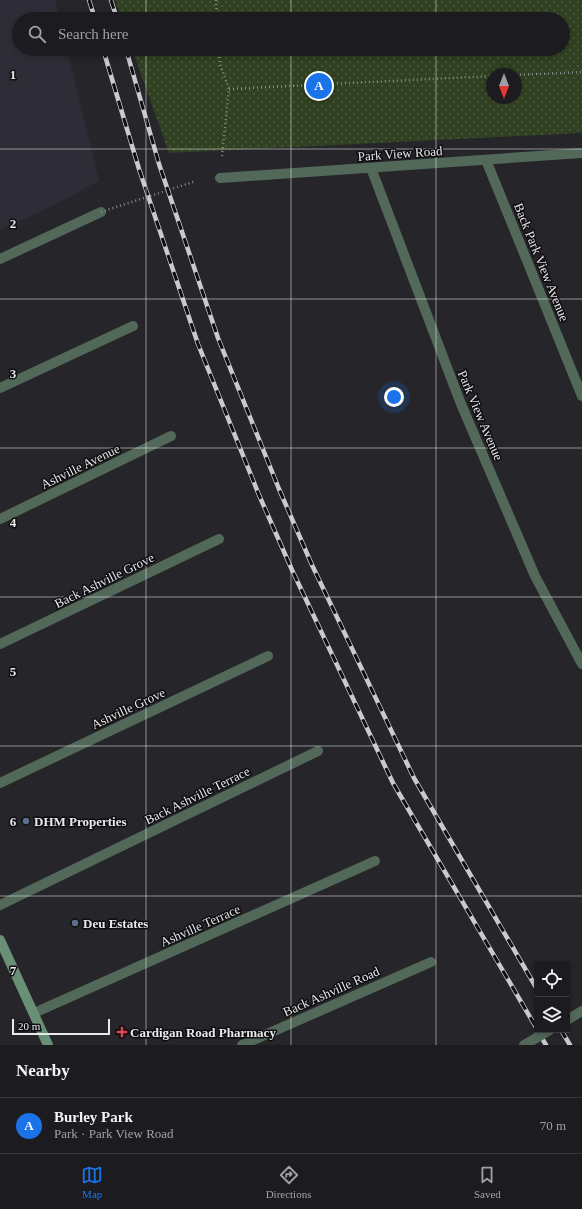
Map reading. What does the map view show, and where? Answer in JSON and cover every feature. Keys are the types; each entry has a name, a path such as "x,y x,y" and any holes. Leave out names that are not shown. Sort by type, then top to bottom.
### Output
{"street":[{"name":"Park View Road","path":"220,178 582,153"},
{"name":"Back Park View Avenue","path":"486,160 582,396"},
{"name":"Park View Avenue","path":"371,168 461,404 535,576 582,664"},
{"path":"0,259 101,212"},
{"path":"0,388 133,326"},
{"name":"Ashville Avenue","path":"0,519 171,436"},
{"name":"Back Ashville Grove","path":"0,644 219,539"},
{"name":"Ashville Grove","path":"0,783 268,656"},
{"name":"Back Ashville Terrace","path":"0,905 318,751"},
{"name":"Ashville Terrace","path":"34,1013 375,861"},
{"path":"0,940 48,1045"},
{"name":"Back Ashville Road","path":"242,1045 431,962"},
{"path":"570,1018 582,1010"},
{"path":"524,1045 545,1033"}],"path":[{"path":"216,0 217,12"},
{"path":"219,56 220,64 229,89 220,178"},
{"path":"522,75 582,72"},
{"path":"229,89 486,76"},
{"path":"101,212 196,181"}],"shaded area":[{"path":"0,0 55,0 58,12 12,12 12,56 69,56 99,181 52,206 0,230"}],"green space":[{"path":"115,0 582,0 582,133 169,153 134,56 570,56 570,12 119,12"}],"railway":[{"path":"89,0 93,12"},
{"path":"111,0 115,12"},
{"path":"105,56 139,169 198,344 259,495 292,570 393,783 534,1024"},
{"path":"128,56 159,164 218,338 279,489 312,565 414,778 534,984"},
{"path":"539,1033 546,1045"},
{"path":"563,1033 570,1045"}],"place":[{"name":"Burley Park","path":"319,86"},
{"name":"DHM Properties","path":"26,821"},
{"name":"Deu Estates","path":"75,923"},
{"name":"Cardigan Road Pharmacy","path":"122,1032"}]}
